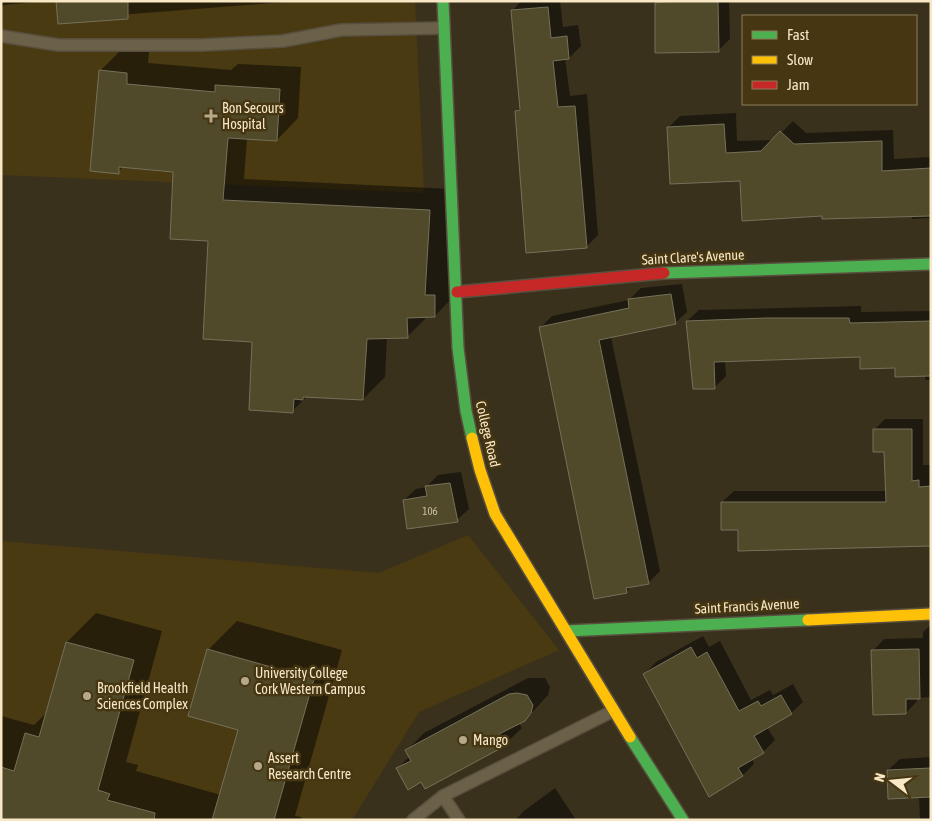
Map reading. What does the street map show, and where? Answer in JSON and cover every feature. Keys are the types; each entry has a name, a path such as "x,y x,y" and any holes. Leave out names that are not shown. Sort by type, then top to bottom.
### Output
{"street":[{"name":"College Road","path":"443,1 461,382 480,470 495,514 613,711 683,820"},
{"name":"Saint Clare's Avenue","path":"457,292 672,272 931,264"},
{"name":"Saint Francis Avenue","path":"566,631 931,614"}],"lane":[{"path":"1,36 58,45 202,45 283,41 341,30 444,28"},
{"path":"413,820 443,796 613,711"},
{"path":"443,796 460,820"}],"shaded area":[{"name":"Bon Secours Hospital","path":"1,1 415,1 424,193 1,175"},
{"name":"University College Cork Western Campus","path":"468,535 559,650 419,712 352,820 1,820 1,541 379,573"}],"building":[{"path":"56,1 128,1 128,19 58,24"},
{"path":"718,1 719,52 655,53 655,3"},
{"path":"548,7 551,38 567,36 569,59 553,61 558,107 575,106 587,248 526,253 515,111 520,110 511,10"},
{"path":"99,70 127,73 127,84 215,92 215,85 280,89 277,141 228,138 223,200 430,210 425,295 435,295 435,317 407,318 408,338 367,339 363,400 303,397 303,400 294,399 293,413 249,410 252,342 203,339 208,241 170,239 173,172 119,167 119,174 90,171"},
{"path":"724,124 726,153 761,151 780,131 794,144 882,141 882,171 931,168 931,216 822,219 822,216 742,221 740,181 670,184 667,127"},
{"path":"671,294 676,324 599,340 649,584 626,588 627,593 594,599 539,327 629,308 628,299"},
{"path":"766,318 849,318 850,323 931,321 931,376 895,377 895,368 860,369 860,357 714,362 715,389 693,389 686,321"},
{"path":"873,429 912,429 912,481 919,480 919,487 931,486 931,546 738,551 738,530 721,530 721,502 886,502 884,452 873,452"},
{"path":"450,483 458,522 407,529 403,500 427,496 425,486"},
{"name":"Brookfield Health Sciences Complex","path":"66,642 134,660 98,790 110,794 107,800 155,813 154,820 1,820 1,767 14,771 25,733 39,737"},
{"path":"691,647 697,658 707,652 739,711 758,701 761,706 781,695 792,714 754,736 764,753 738,768 743,776 709,797 643,674"},
{"name":"Assert Research Centre","path":"207,649 314,679 274,820 212,820 238,730 188,716"},
{"path":"919,649 920,699 906,699 906,714 873,715 871,650"},
{"name":"Mango","path":"509,694 527,695 533,705 531,713 525,721 499,734 505,746 425,789 421,782 408,790 396,768 411,761 405,750"},
{"path":"931,768 931,797 888,799 887,770"}],"traffic: fast":[{"path":"443,1 458,348 466,411 472,438"},
{"path":"664,273 931,264"},
{"path":"566,631 808,620"},
{"path":"630,737 683,820"}],"traffic: slow":[{"path":"472,438 480,470 495,514 630,737"},
{"path":"808,620 931,614"}],"traffic: jam":[{"path":"457,292 664,273"}],"place":[{"name":"Bon Secours Hospital","path":"211,116"},
{"name":"University College Cork Western Campus","path":"245,681"},
{"name":"Brookfield Health Sciences Complex","path":"87,696"},
{"name":"Mango","path":"463,740"},
{"name":"Assert Research Centre","path":"258,766"}]}
